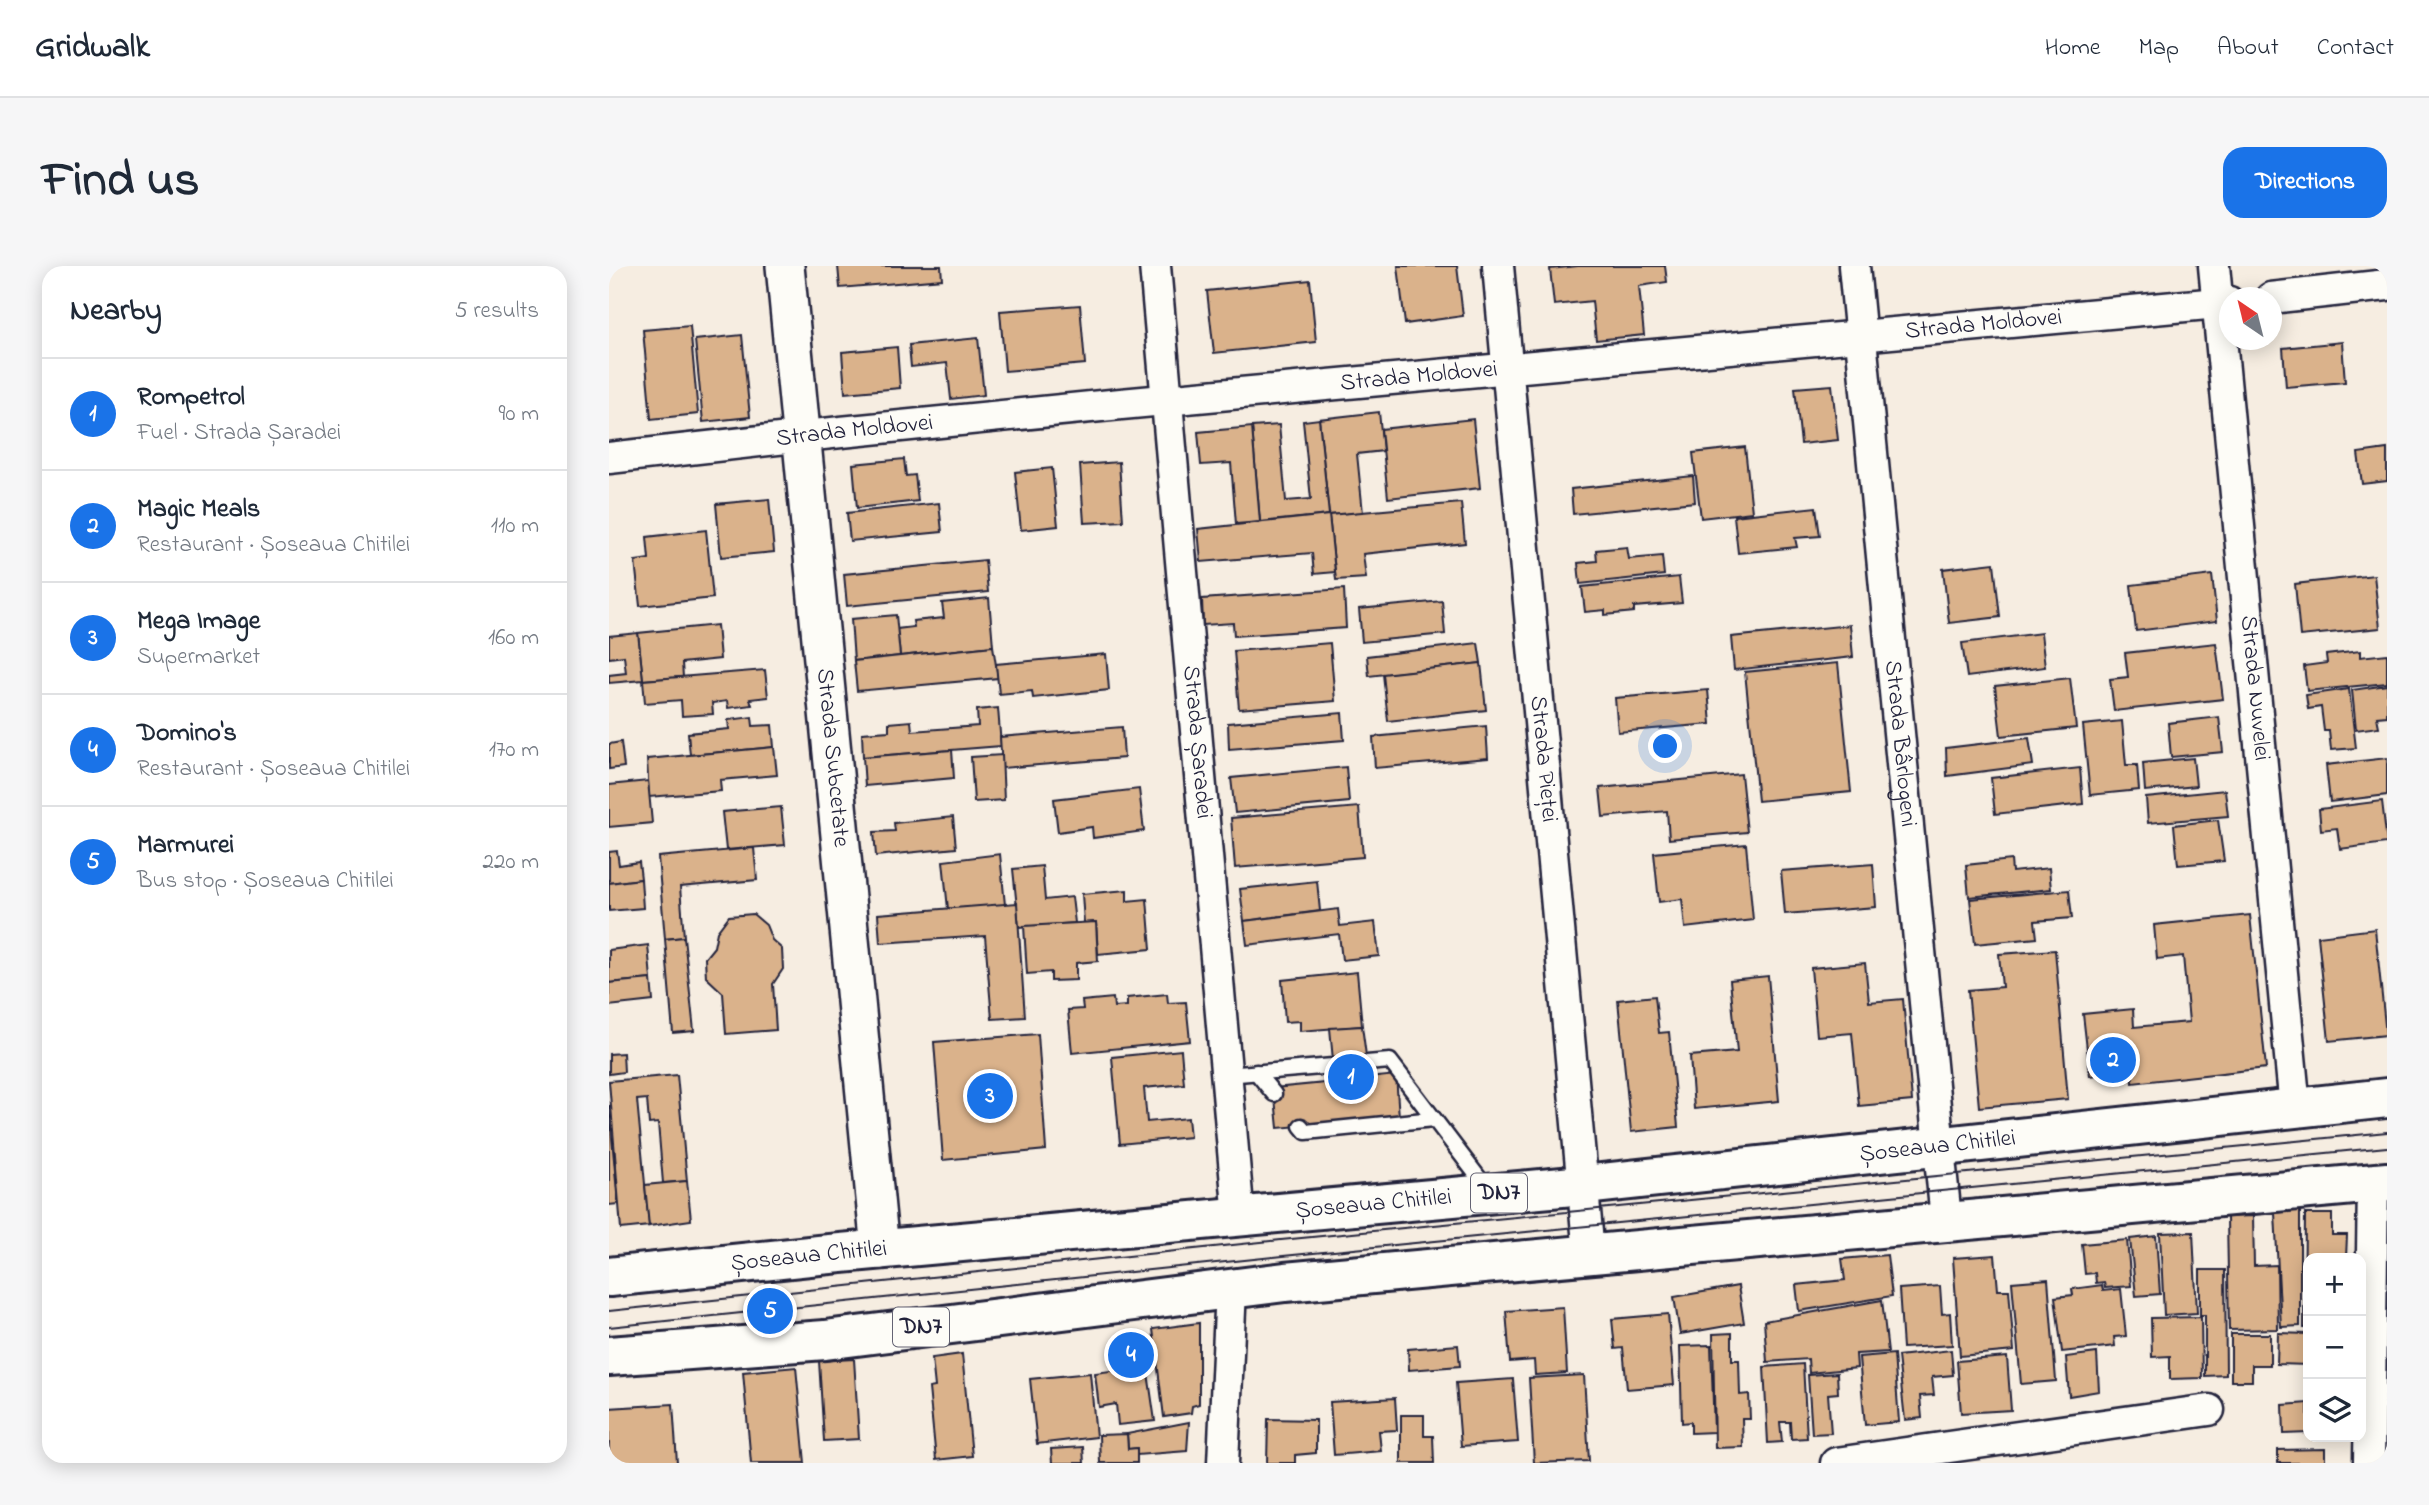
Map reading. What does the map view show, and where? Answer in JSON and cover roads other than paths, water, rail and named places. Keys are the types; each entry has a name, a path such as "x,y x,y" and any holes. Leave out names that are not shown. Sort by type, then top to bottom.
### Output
{"main road":[{"name":"Șoseaua Chitilei","path":"609,1277 1584,1185 2387,1098"},
{"name":"DN7","path":"609,1356 825,1340 1231,1288 2380,1182"}],"street":[{"name":"Strada Subcetate","path":"785,266 880,1250"},
{"name":"Strada Șaradei","path":"1155,266 1239,1219"},
{"name":"Strada Pieței","path":"1498,266 1589,1254"},
{"name":"Strada Bârlogeni","path":"1854,266 1946,1220"},
{"name":"Strada Nuvelei","path":"2214,266 2219,287"},
{"path":"2282,297 2387,285"},
{"name":"Strada Moldovei","path":"609,458 803,436 1508,367 2219,302"},
{"name":"Strada Nuvelei","path":"2227,350 2295,1108"},
{"path":"2369,1463 2380,1182"},
{"path":"1223,1463 1231,1288"},
{"path":"1836,1463 2209,1410"}],"lane":[{"path":"1367,1063 1390,1061 1492,1194"},
{"path":"1226,1074 1333,1066"},
{"path":"1256,1072 1275,1094"},
{"path":"1301,1126 1306,1132 1434,1119"}],"tram line":[{"path":"609,1311 1281,1240 2387,1132"},
{"path":"609,1327 1283,1256 2387,1147"}],"place":[{"name":"Magic Meals","path":"2113,1060"},
{"name":"Rompetrol","path":"1351,1077"},
{"name":"Mega Image","path":"990,1096"},
{"name":"Marmurei","path":"770,1311"},
{"name":"Domino's","path":"1131,1355"}]}
